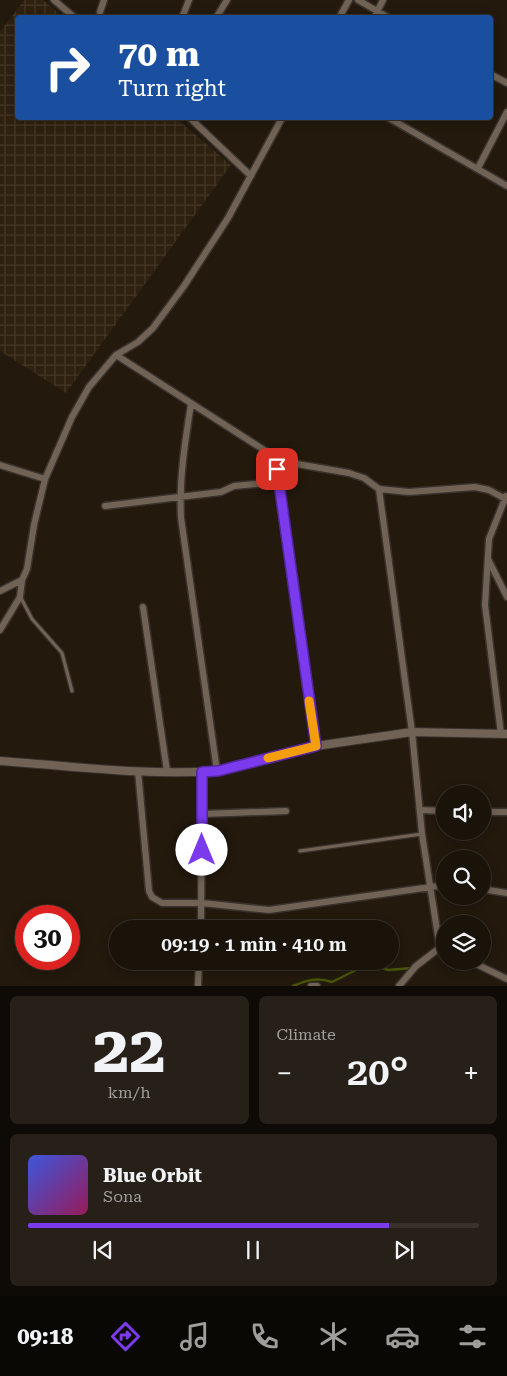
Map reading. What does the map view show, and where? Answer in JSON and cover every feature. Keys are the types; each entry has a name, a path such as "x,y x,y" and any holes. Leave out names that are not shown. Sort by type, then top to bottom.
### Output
{"street":[{"path":"54,0 72,15"},
{"path":"100,12 104,0"},
{"path":"183,15 189,0"},
{"path":"218,15 227,0"},
{"path":"341,15 349,0"},
{"path":"358,0 376,14 382,0"},
{"path":"493,76 507,83"},
{"path":"478,168 507,112"},
{"path":"192,120 251,176"},
{"path":"0,630 20,598 22,580 27,569 34,525 45,479 72,417 89,387 116,355 138,342 153,328 179,293 228,218 281,120"},
{"path":"393,120 507,186"},
{"path":"0,761 138,771 202,772 218,771 316,746 412,732 504,734 485,605 489,539 506,498 489,490 475,487 409,492 378,489 364,478 349,473 297,464 275,457 116,355"},
{"path":"191,404 182,465 181,518 218,771"},
{"path":"275,457 316,746"},
{"path":"0,465 45,479"},
{"path":"105,506 221,492 234,486 278,482"},
{"path":"378,489 412,732 422,834 436,924"},
{"path":"487,558 507,597"},
{"path":"0,591 22,580"},
{"path":"143,607 166,772"},
{"path":"138,771 149,891 152,897 162,903 202,903 270,910 436,885"},
{"path":"201,920 202,772"},
{"path":"420,810 436,811"},
{"path":"202,814 286,811"},
{"path":"491,812 507,812"},
{"path":"491,890 507,893"},
{"path":"399,986 416,966 436,953"},
{"path":"198,986 199,970"},
{"path":"488,970 507,979"},
{"path":"310,986 317,986"}],"lane":[{"path":"20,598 32,619 62,653 72,691"},
{"path":"300,851 422,834"}],"shaded area":[{"path":"24,0 43,0 61,15 15,15 15,120 178,120 231,165 66,393 0,351 0,32"}],"waterway":[{"path":"293,986 312,980 332,982 366,965 388,970 412,968"}],"slow traffic":[{"path":"268,758 316,746 309,701"}],"route":[{"path":"202,850 202,772 218,771 316,746 277,469"}]}
